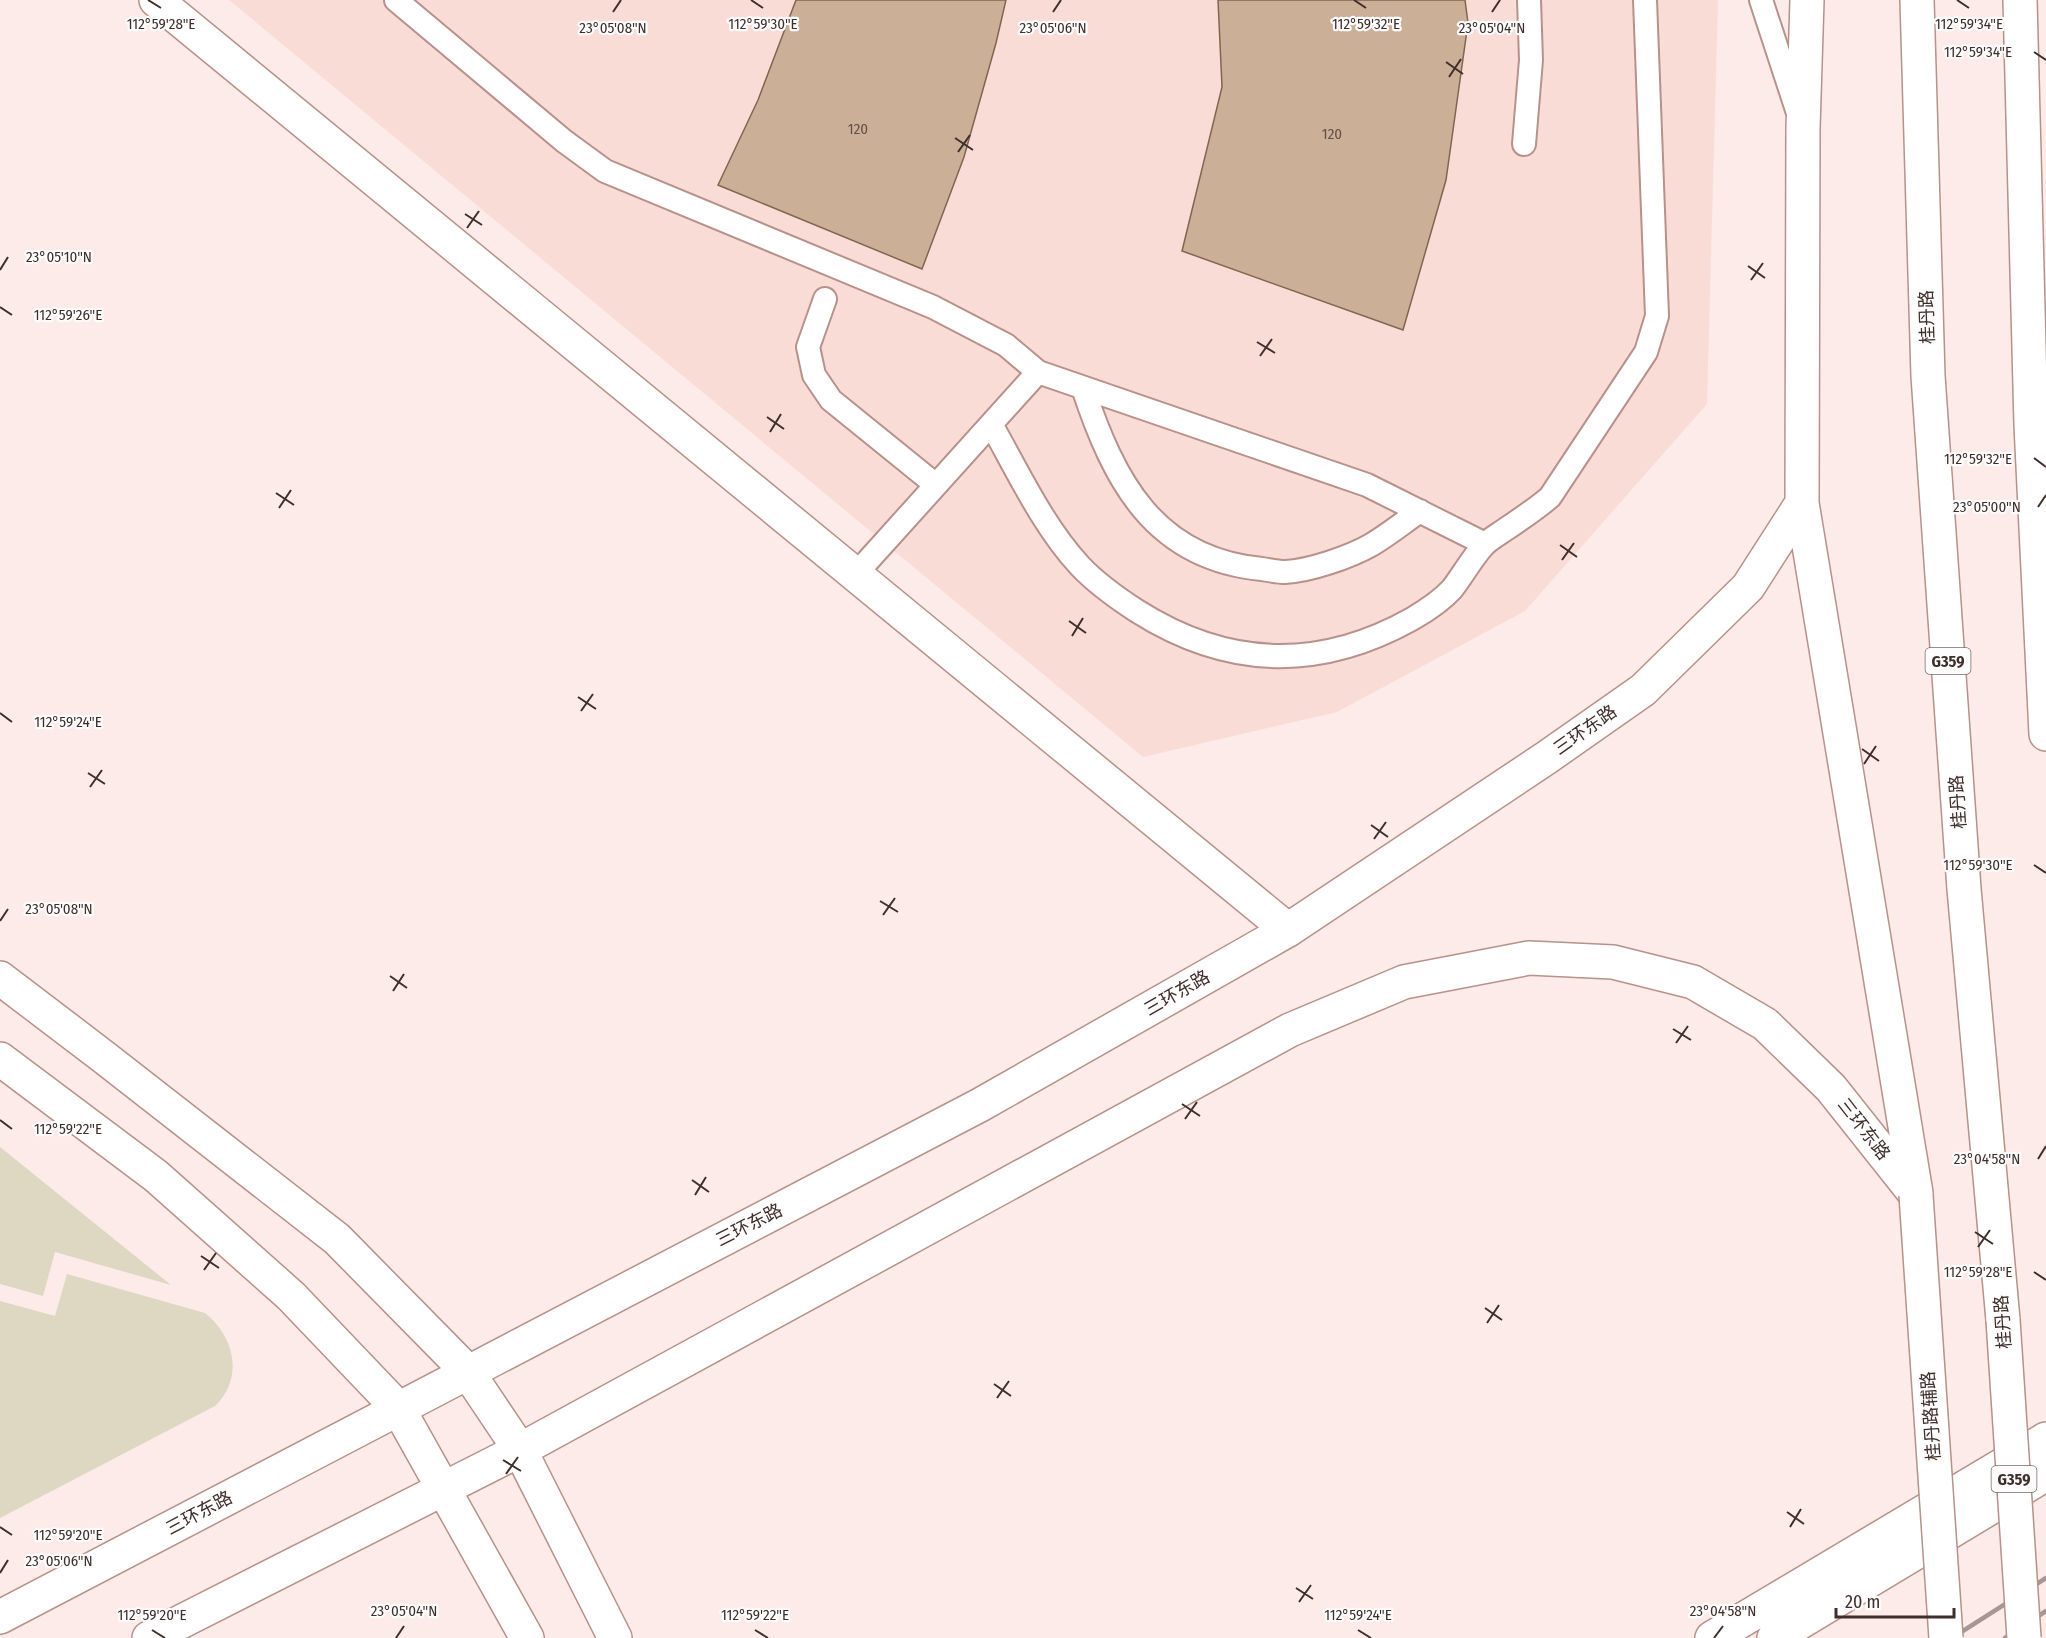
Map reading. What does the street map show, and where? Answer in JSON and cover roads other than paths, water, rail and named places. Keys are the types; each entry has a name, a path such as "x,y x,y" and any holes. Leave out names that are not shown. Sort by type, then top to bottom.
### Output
{"main road":[{"path":"156,0 1288,930"},
{"name":"桂丹路辅路","path":"1807,0 1803,128 1802,503 1916,1195 1946,1638"},
{"name":"桂丹路","path":"1917,0 1930,400 1964,889 2003,1320 2024,1638"},
{"path":"2020,0 2031,425 2046,734"},
{"name":"三环东路","path":"0,1617 980,1105 1288,930 1546,758 1642,690 1748,587 1802,503"},
{"name":"三环东路","path":"149,1638 520,1450 1290,1030 1404,982 1529,958 1613,962 1693,982 1765,1024 1831,1088 1916,1195"},
{"path":"0,978 337,1239 467,1371 520,1450 615,1638"},
{"path":"0,1059 156,1176 291,1296 398,1408 527,1638"},
{"path":"1712,1638 2046,1439"},
{"path":"1774,1638 2046,1474"}],"lane":[{"path":"396,0 564,141 605,171 933,308 1006,345 1038,372 1367,485 1485,544"},
{"path":"1524,144 1531,60 1529,0"},
{"path":"991,424 1057,538 1081,567 1113,596 1149,619 1188,639 1230,652 1271,657 1316,653 1362,643 1413,618 1450,591 1485,544 1538,508 1550,497 1646,352 1657,316 1645,0"},
{"path":"1761,0 1803,128"},
{"path":"825,299 808,346 814,375 831,400 936,485"},
{"path":"855,574 1038,372"},
{"path":"1083,388 1098,432 1115,468 1131,494 1154,522 1180,544 1214,561 1244,568 1285,572 1331,562 1370,546 1420,511"}],"railway":[{"path":"1952,1638 2046,1578"},
{"path":"2005,1638 2046,1611"}]}
